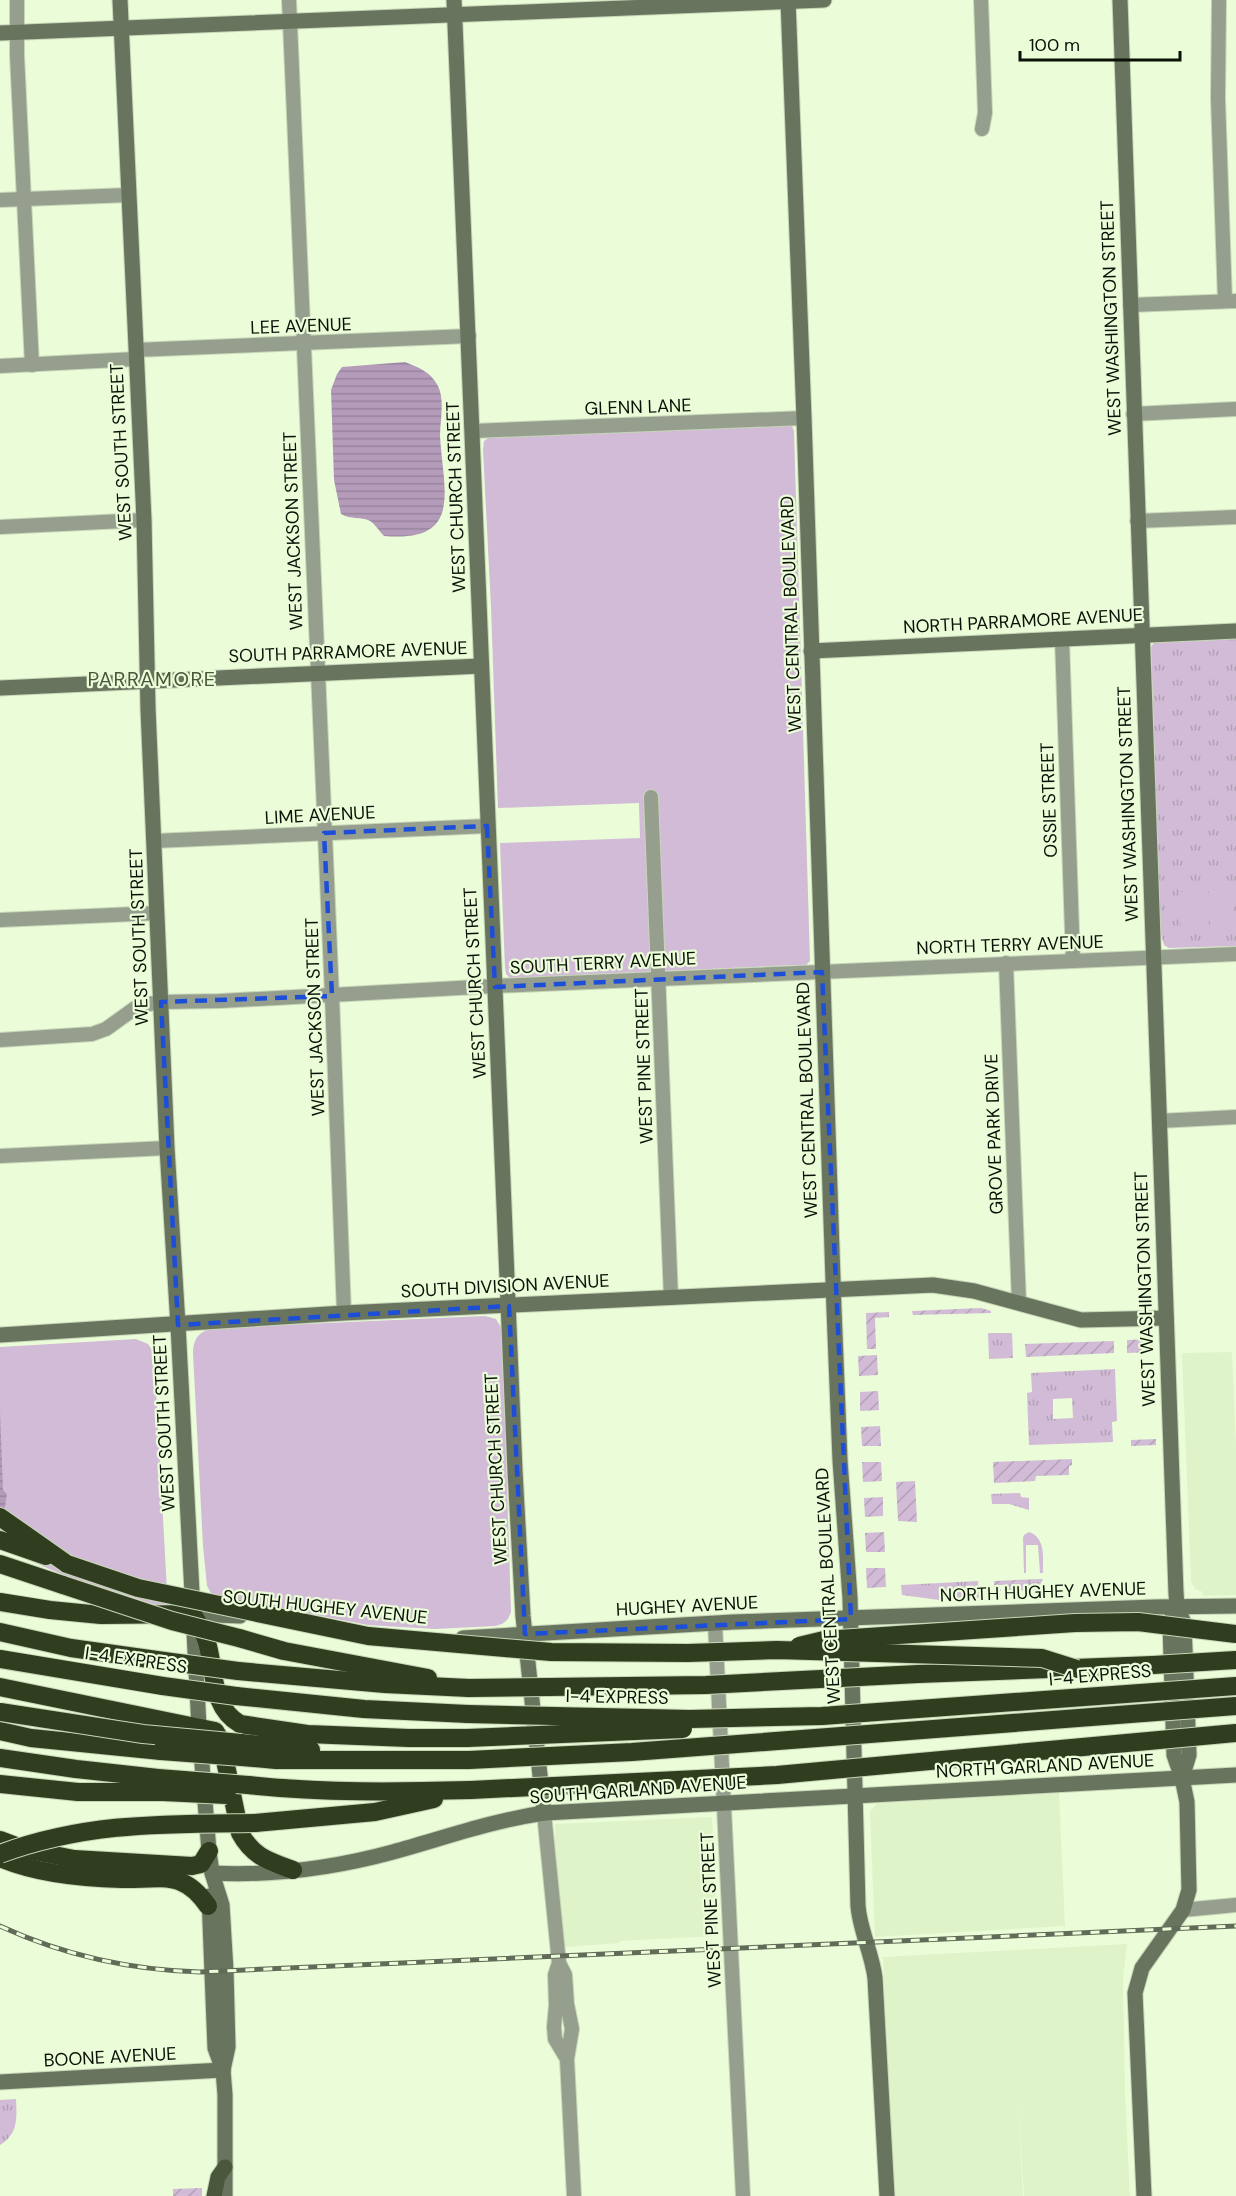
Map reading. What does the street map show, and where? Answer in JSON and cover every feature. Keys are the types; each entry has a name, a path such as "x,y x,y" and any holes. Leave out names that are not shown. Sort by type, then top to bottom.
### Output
{"highway":[{"path":"0,1517 67,1564"},
{"path":"0,1540 138,1588 368,1636 551,1652 688,1653 777,1650 1042,1658 1077,1669"},
{"path":"0,1564 171,1621 294,1653 419,1675 463,1688"},
{"path":"0,1602 101,1615 193,1614 206,1639 219,1703 231,1719 240,1724 307,1734 467,1738 664,1731 822,1716"},
{"path":"777,1650 824,1640 1075,1623 1138,1622 1236,1634"},
{"path":"0,1632 71,1647 238,1671 384,1684 463,1688 706,1685 1236,1660"},
{"name":"I-4 EXPRESS","path":"0,1659 163,1686 364,1709 690,1719 822,1716 1236,1686"},
{"path":"0,1675 198,1722 215,1731 221,1741 240,1833 247,1846 261,1858 293,1870"},
{"path":"0,1687 198,1722"},
{"path":"0,1731 31,1738 161,1751 242,1750 370,1756 395,1761 469,1760 643,1752 1236,1706"},
{"path":"0,1712 38,1720 242,1750"},
{"path":"0,1758 161,1785 248,1791 288,1789 420,1792 777,1775 1236,1733"},
{"path":"0,1784 78,1792 161,1785"},
{"path":"0,1856 47,1839 97,1829 150,1824 255,1823 375,1812 471,1790"},
{"path":"0,1840 52,1856 97,1861 192,1866 201,1864 209,1851"},
{"path":"0,1849 42,1860 88,1868 126,1872 212,1873"},
{"path":"0,1856 14,1864 97,1879 177,1880 192,1889 208,1906"}],"main road":[{"path":"214,2196 218,2177 225,2167"}],"street":[{"path":"17,0 32,365"},
{"name":"WEST SOUTH STREET","path":"120,0 144,520 148,681 167,1148 198,1722 209,1851 212,1873 222,1905 226,1971 228,2047 223,2070 225,2196"},
{"name":"WEST JACKSON STREET","path":"289,0 344,1313"},
{"path":"0,33 289,21 454,8 824,0"},
{"path":"981,0 985,113 982,129"},
{"name":"WEST WASHINGTON STREET","path":"1120,0 1177,1606 1170,1624 1174,1755 1187,1802 1189,1883 1188,1896 1183,1910 1145,1963 1139,1974 1135,1993 1144,2196"},
{"path":"1130,305 1230,301 1218,99 1219,0"},
{"name":"WEST CENTRAL BOULEVARD","path":"788,1 833,1290 840,1460 851,1618 859,1912 862,1932 872,1960 874,1978 887,2196"},
{"name":"WEST CHURCH STREET","path":"454,8 515,1471 525,1634 559,1963 565,1975 571,2022 572,2037 567,2059 574,2196"},
{"path":"0,200 128,195"},
{"name":"LEE AVENUE","path":"0,366 303,344 469,336"},
{"path":"1133,414 1236,409"},
{"name":"GLENN LANE","path":"473,431 804,418"},
{"path":"1137,522 1236,517"},
{"path":"0,527 144,520"},
{"name":"NORTH PARRAMORE AVENUE","path":"812,651 1236,631"},
{"name":"OSSIE STREET","path":"1062,639 1073,960"},
{"name":"SOUTH PARRAMORE AVENUE","path":"0,688 481,666"},
{"name":"WEST PINE STREET","path":"651,797 671,1298"},
{"name":"LIME AVENUE","path":"154,841 488,826"},
{"path":"0,920 157,913"},
{"name":"NORTH TERRY AVENUE","path":"822,972 1236,954"},
{"name":"GROVE PARK DRIVE","path":"1006,963 1019,1303"},
{"name":"SOUTH TERRY AVENUE","path":"0,1040 92,1034 106,1029 138,1006 161,1002 822,972"},
{"path":"1159,1121 1236,1117"},
{"path":"0,1156 167,1148"},
{"name":"SOUTH DIVISION AVENUE","path":"0,1335 344,1313 933,1285 965,1288 1081,1320 1166,1318"},
{"name":"NORTH HUGHEY AVENUE","path":"851,1618 1177,1606 1236,1606"},
{"name":"SOUTH HUGHEY AVENUE","path":"193,1614 260,1618 355,1634 394,1638 453,1639 525,1634"},
{"name":"HUGHEY AVENUE","path":"525,1634 851,1618"},
{"name":"WEST PINE STREET","path":"715,1623 743,2196"},
{"name":"NORTH GARLAND AVENUE","path":"856,1794 1236,1775"},
{"name":"SOUTH GARLAND AVENUE","path":"212,1873 238,1874 293,1870 372,1857 487,1824 544,1813 724,1804 856,1794"},
{"name":"WEST SOUTH STREET","path":"212,1873 208,1906 215,2048 223,2070"},
{"path":"1183,1910 1236,1905"},
{"name":"WEST CHURCH STREET","path":"559,1963 555,1975 555,2039 567,2059"},
{"path":"554,2023 564,2020 571,2022"},
{"path":"555,2039 566,2040 572,2037"},
{"name":"BOONE AVENUE","path":"0,2082 223,2070"}],"highlighted area":[{"path":"487,826 495,987 822,972 851,1619 525,1634 509,1306 178,1325 161,1002 332,996 324,833"}],"shaded area":[{"path":"405,362 428,374 435,381 440,392 442,404 440,436 445,493 443,509 438,522 427,531 409,536 384,536 370,521 341,514 334,480 331,390 342,367"},
{"path":"1232,1352 1236,1445 1236,1595 1202,1596 1203,1592 1195,1589 1191,1581 1182,1353"},
{"path":"0,1411 3,1490 7,1494 5,1507 0,1515"},
{"path":"1059,1793 1065,1926 875,1937 870,1812 877,1803"},
{"path":"712,1817 717,1936 620,1941 620,1943 564,1947 555,1824"},
{"path":"1127,1944 1123,1978 1130,2196 1024,2196 1018,2097 1023,2196 894,2196 883,1957"}],"green space":[{"path":"791,424 794,431 810,961 806,965 510,978 505,968 500,843 640,838 639,803 498,808 484,441 491,436"},
{"path":"1236,637 1236,946 1169,948 1164,945 1160,931 1151,647 1159,640"},
{"path":"1209,890 1233,890 1234,931 1210,932"},
{"path":"1204,891 1205,932 1181,933 1179,892"},
{"path":"981,1308 991,1313 913,1315 912,1311"},
{"path":"889,1312 889,1317 875,1318 876,1349 867,1349 866,1313"},
{"path":"485,1316 496,1319 502,1329 511,1612 507,1620 495,1626 435,1629 368,1625 212,1595 207,1586 203,1546 193,1353 194,1343 199,1335 206,1330 216,1328"},
{"path":"988,1333 1012,1333 1013,1358 989,1359"},
{"path":"136,1339 148,1344 154,1353 168,1609 66,1576 0,1548 0,1347"},
{"path":"1152,1339 1153,1352 1127,1353 1127,1340"},
{"path":"1114,1341 1114,1353 1026,1357 1025,1344"},
{"path":"877,1355 878,1375 859,1376 858,1356"},
{"path":"1115,1369 1117,1421 1112,1422 1113,1442 1029,1445 1027,1393 1032,1392 1031,1373","holes":["1072,1398 1073,1418 1053,1419 1053,1399"]},
{"path":"878,1391 879,1410 860,1411 860,1392"},
{"path":"880,1426 881,1446 862,1446 861,1427"},
{"path":"1156,1439 1156,1445 1131,1446 1131,1440"},
{"path":"1072,1459 1069,1475 1036,1476 1035,1481 994,1483 993,1462"},
{"path":"862,1462 881,1462 882,1481 863,1482"},
{"path":"915,1481 917,1522 898,1521 896,1482"},
{"path":"1020,1493 1021,1497 1029,1498 1029,1510 1009,1504 992,1504 991,1494"},
{"path":"883,1497 883,1516 865,1517 864,1498"},
{"path":"884,1532 885,1552 866,1552 865,1533"},
{"path":"1029,1532 1041,1544 1043,1573 1040,1573 1038,1545 1026,1545 1026,1573 1024,1573 1023,1538"},
{"path":"866,1568 885,1568 886,1587 867,1588"},
{"path":"1043,1579 1042,1581 1011,1583 1010,1591 1003,1591 1004,1585 999,1585 1001,1591 994,1591 994,1581"},
{"path":"978,1581 979,1598 939,1600 902,1595 901,1585"},
{"path":"1042,1581 1037,1590 1010,1591 1011,1583"},
{"path":"16,2099 16,2119 13,2131 0,2145 0,2100"},
{"path":"202,2188 202,2196 173,2196 173,2189"}],"railway":[{"path":"0,1926 48,1945 97,1959 148,1968 200,1972 1236,1926"}],"district":[{"name":"PARRAMORE","path":"152,679"}]}
